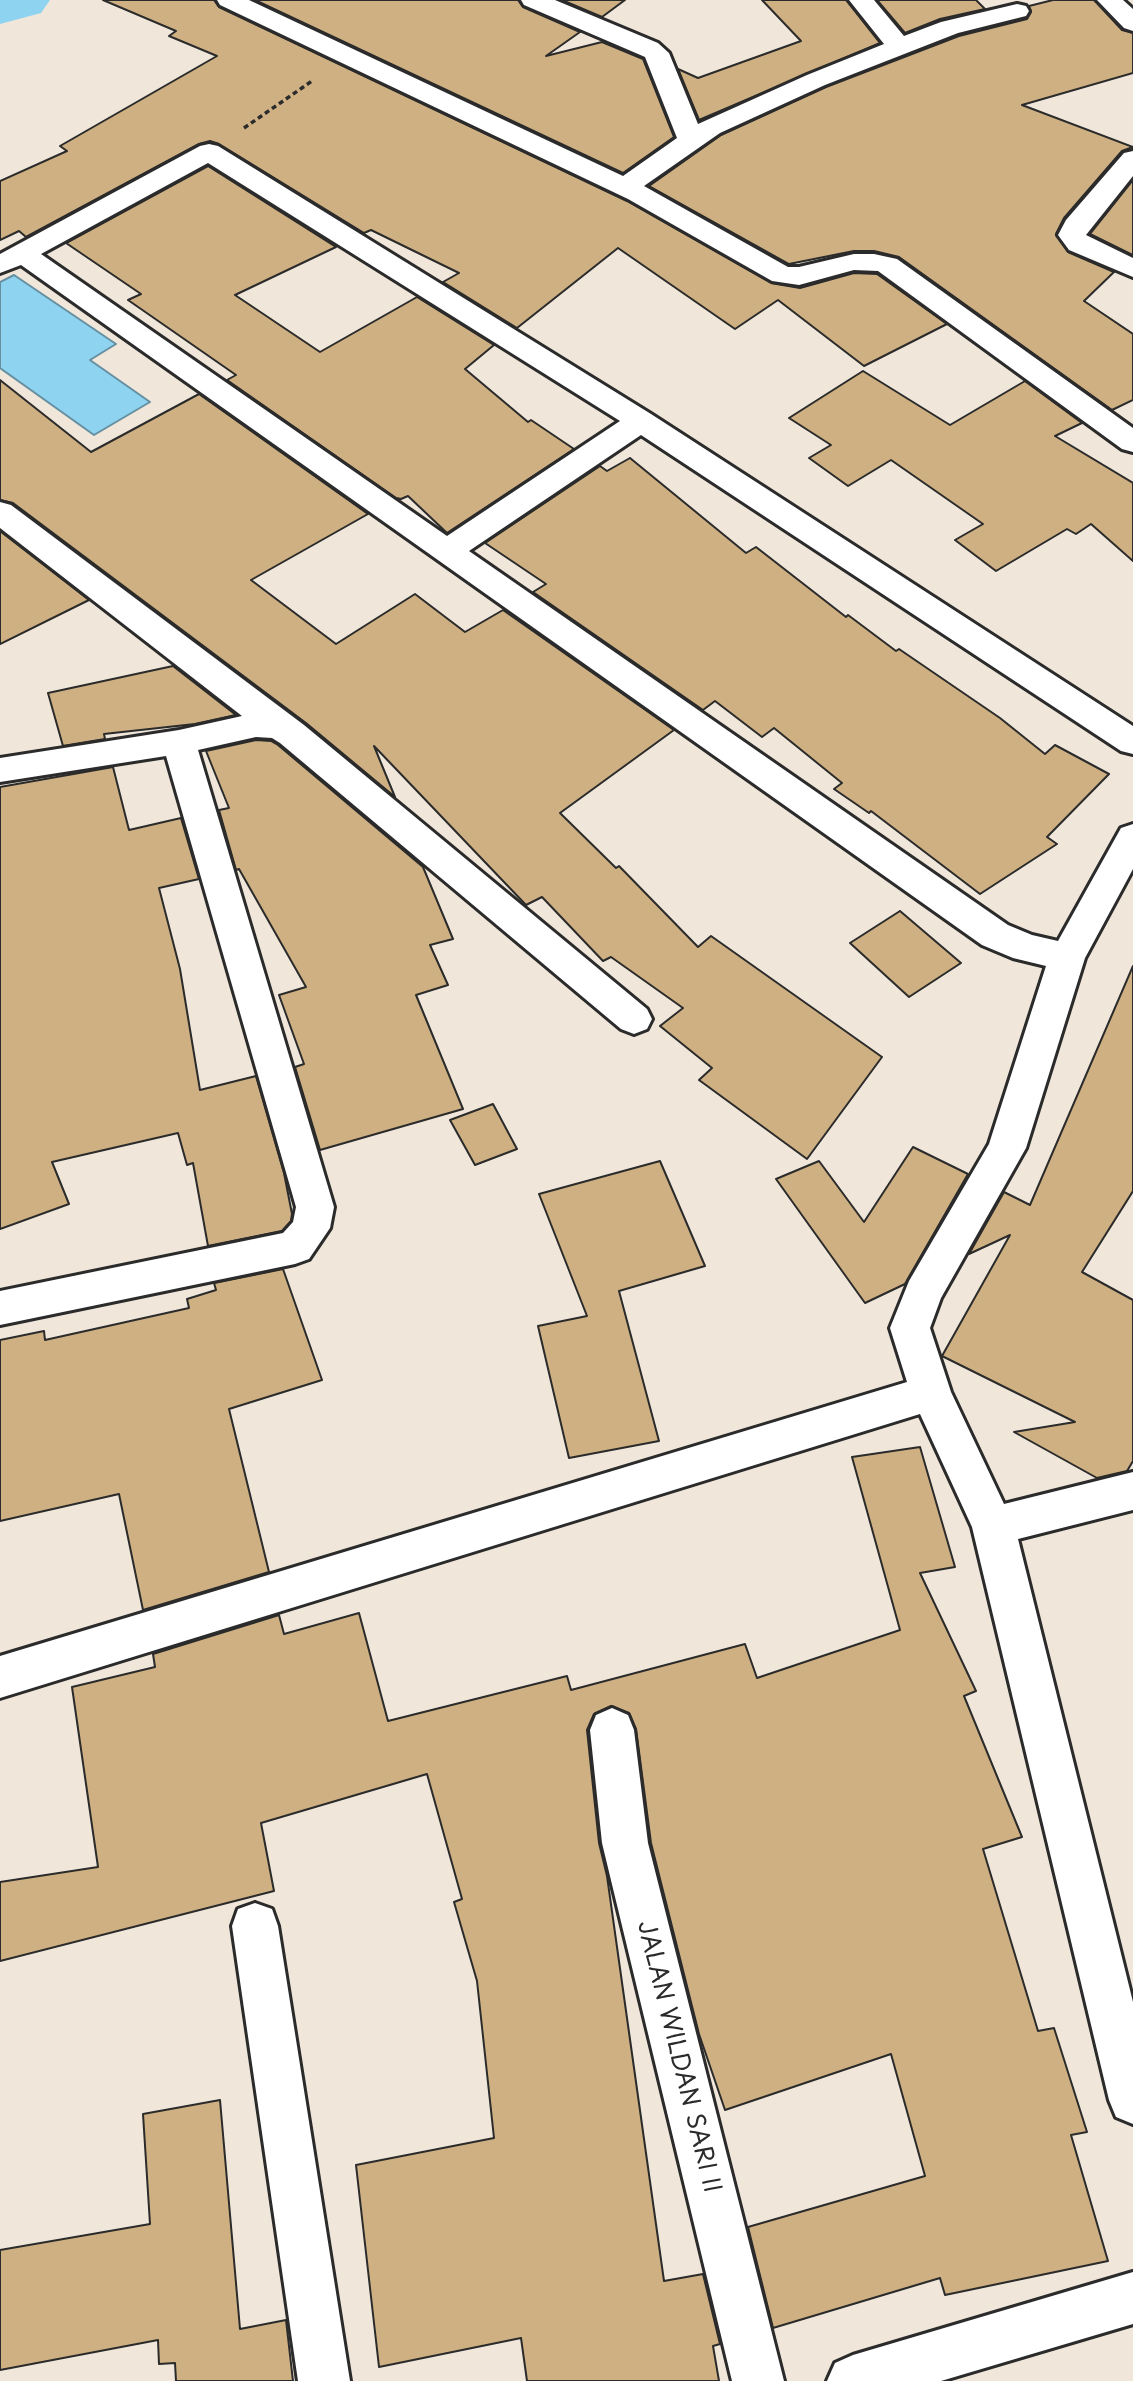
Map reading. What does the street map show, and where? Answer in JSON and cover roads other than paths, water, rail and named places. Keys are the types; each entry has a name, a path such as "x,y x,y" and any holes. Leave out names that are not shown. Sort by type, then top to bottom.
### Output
{"street":[{"path":"229,0 625,187 782,275 799,276 854,262 887,265 1133,442"},
{"path":"533,0 656,52 691,140"},
{"path":"860,0 895,41"},
{"path":"1109,0 1133,23"},
{"path":"625,187 711,127 816,80 950,27 1017,11"},
{"path":"1067,957 1026,948 995,935 447,551 11,259 209,152 641,421 1133,742"},
{"path":"1133,159 1076,226 1072,235 1079,244 1133,269"},
{"path":"447,551 641,421"},
{"path":"0,512 278,726 292,734 634,1019"},
{"path":"0,770 179,742 256,725 278,726"},
{"path":"0,1308 295,1247 311,1228 314,1207 179,742"},
{"path":"1133,837 1067,957 1007,1148 923,1293 910,1328 931,1392 993,1526 1133,2100"},
{"path":"0,1677 931,1392"},
{"path":"993,1526 1133,1491"},
{"name":"JALAN WILDAN SARI II","path":"612,1730 625,1843 758,2381"},
{"path":"255,1926 324,2381"},
{"path":"853,2381 1133,2298"}],"water":[{"path":"14,275 116,344 90,360 150,402 94,435 0,368 0,282"}],"waterway":[{"path":"0,5 19,0"}]}
